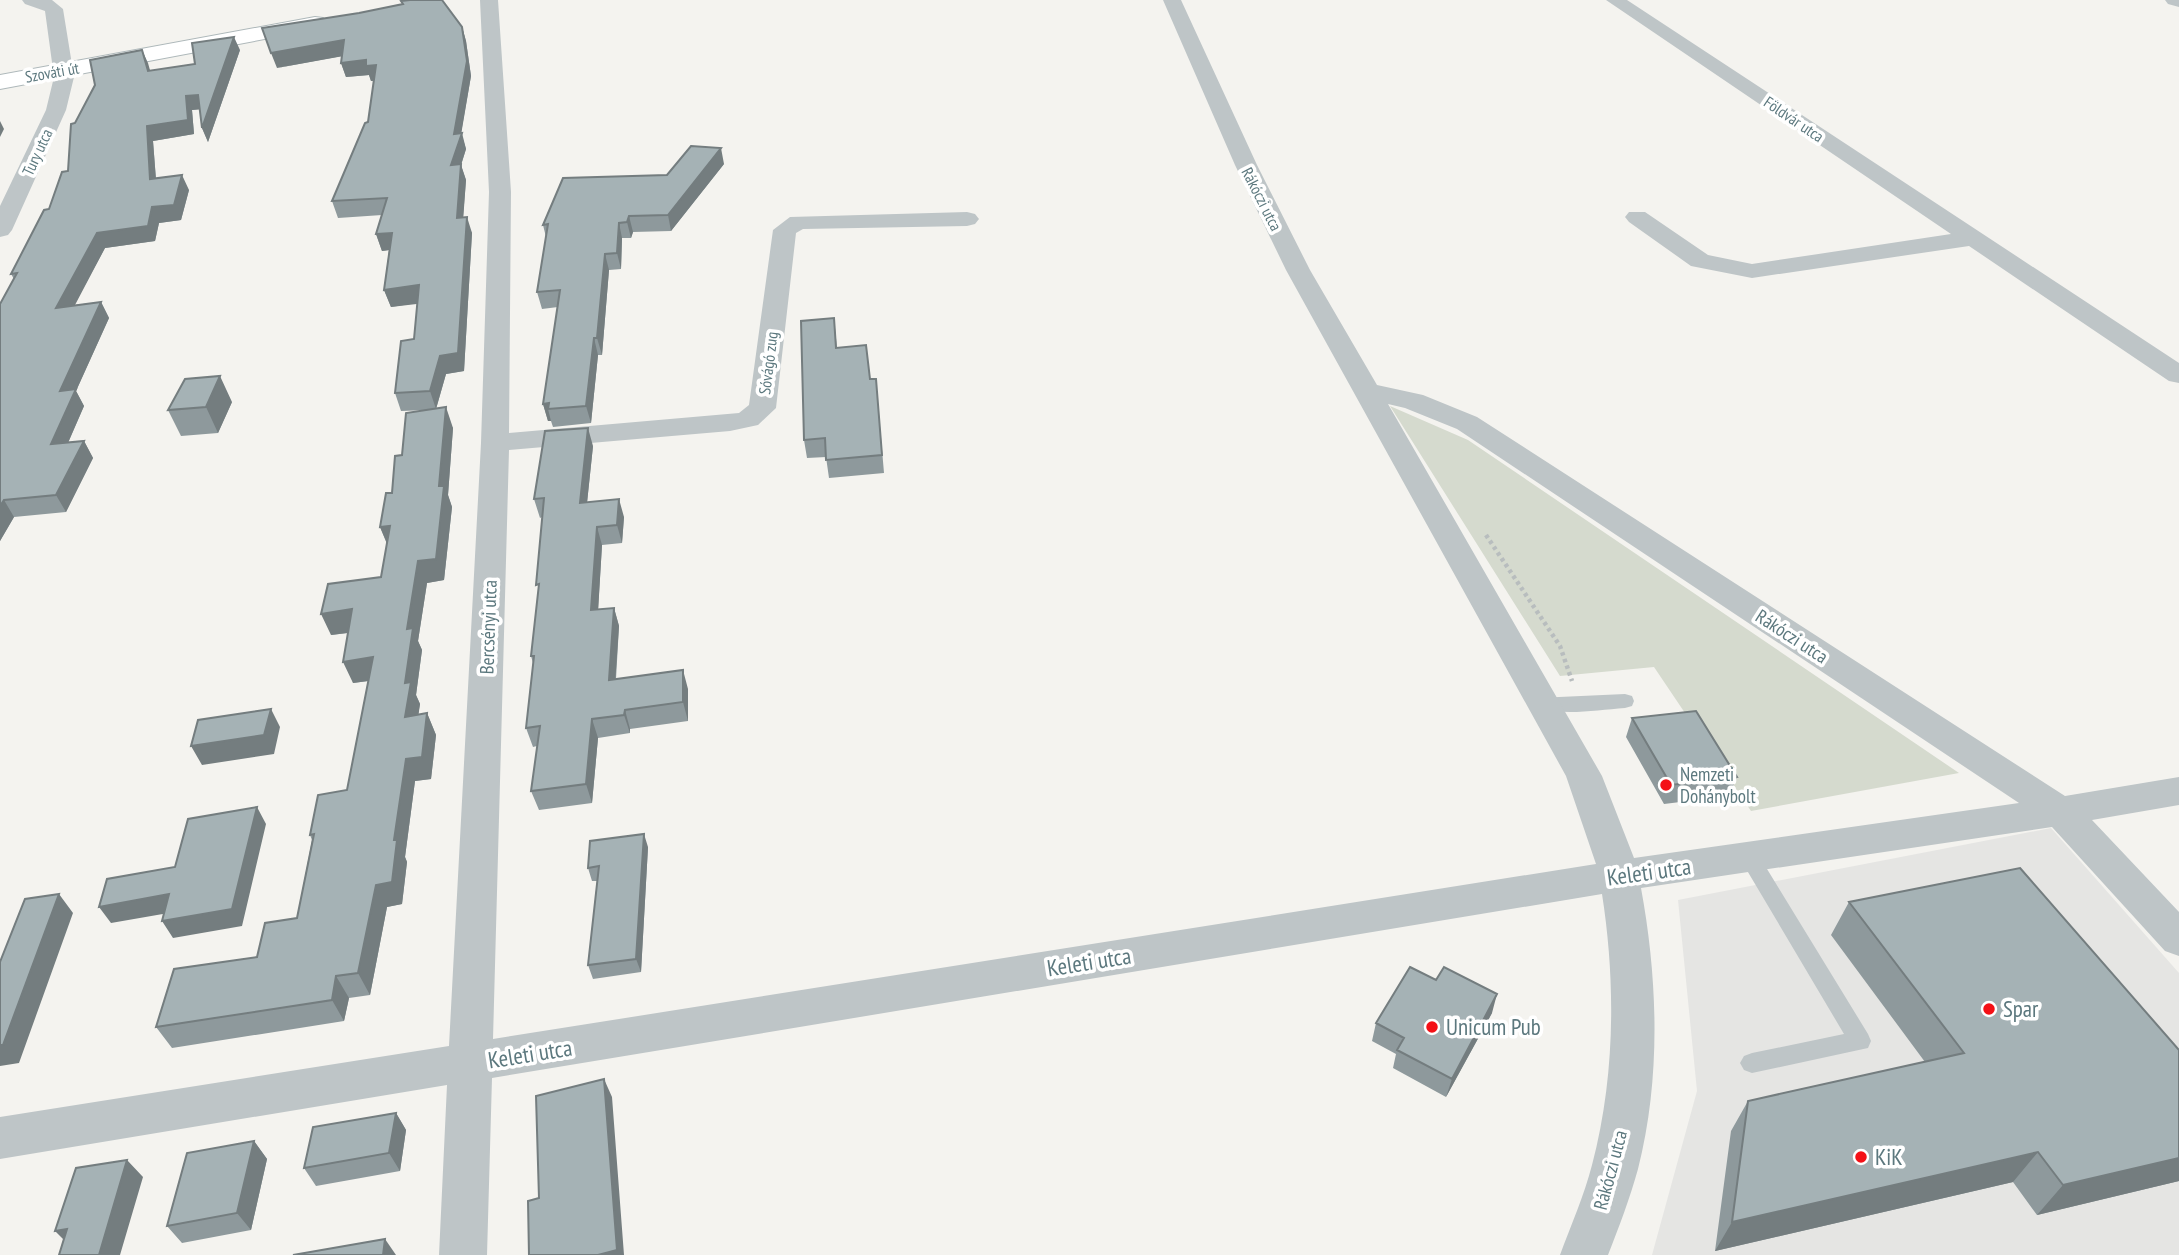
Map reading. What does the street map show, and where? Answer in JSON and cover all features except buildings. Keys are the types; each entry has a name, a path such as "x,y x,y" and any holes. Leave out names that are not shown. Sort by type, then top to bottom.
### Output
{"main road":[{"name":"Szováti út","path":"0,82 333,20"}],"street":[{"name":"Tury utca","path":"0,230 56,110 63,70 54,9 31,0"},
{"name":"Bercsényi utca","path":"463,1255 495,443 500,192 489,0"},
{"name":"Rákóczi utca","path":"1172,0 1246,166 1298,270 1584,776 1619,876 1630,968 1630,1057 1618,1155 1584,1255"},
{"name":"Földvár utca","path":"1615,0 2179,375"},
{"path":"2174,0 2179,2"},
{"path":"1637,217 1700,261 1752,271 1973,239"},
{"name":"Sóvágó zug","path":"495,443 730,423 748,419 762,408 785,230 799,222 967,219"},
{"name":"Rákóczi utca","path":"1366,391 1413,401 1467,423 2060,811 2179,939"},
{"name":"Keleti utca","path":"0,1138 1619,876 2179,791"}],"lane":[{"path":"1544,703 1580,705 1625,701"},
{"path":"1749,857 1860,1041 1752,1063"}],"shaded area":[{"path":"1390,406 1468,440 1959,773 1751,811 1654,667 1560,676"},
{"path":"2051,828 2179,973 2179,1255 1652,1255 1697,1091 1678,900"}],"place":[{"name":"Nemzeti Dohánybolt","path":"1666,785"},
{"name":"Spar","path":"1989,1009"},
{"name":"Unicum Pub","path":"1432,1027"},
{"name":"KiK","path":"1861,1157"}]}
